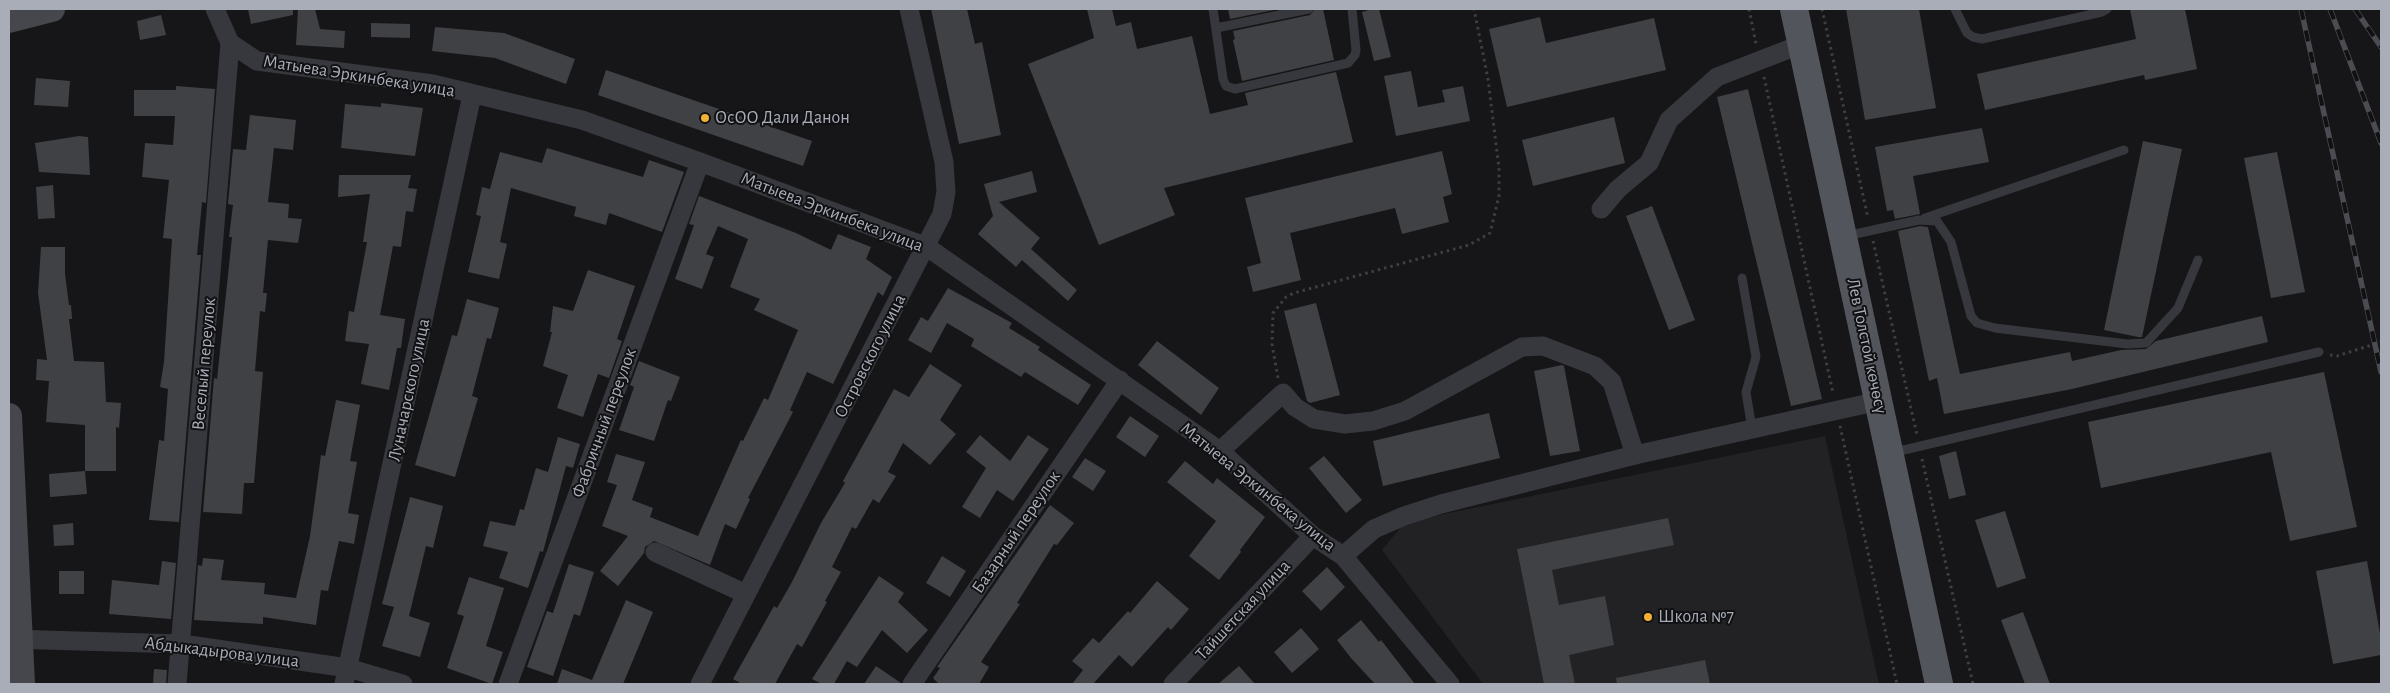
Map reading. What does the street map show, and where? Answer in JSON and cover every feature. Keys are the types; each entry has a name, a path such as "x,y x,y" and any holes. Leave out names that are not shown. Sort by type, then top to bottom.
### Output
{"main road":[{"path":"9,20 52,9"},
{"name":"Лев Толстой көчөсү","path":"1794,9 1940,684"},
{"path":"9,416 14,638 22,684"}],"street":[{"path":"215,9 230,43"},
{"name":"Островского улица","path":"700,684 942,214 946,192 944,162 909,9"},
{"name":"Матыева Эркинбека улица","path":"230,43 257,61 433,84 472,95 582,120 926,247 1220,451 1313,536 1343,556 1450,684"},
{"name":"Веселый переулок","path":"178,684 230,43"},
{"path":"1601,209 1618,189 1650,163 1669,120 1717,77 1802,44"},
{"name":"Луначарского улица","path":"346,676 472,95"},
{"name":"Фабричный переулок","path":"508,684 700,162"},
{"path":"1220,451 1283,393 1295,407 1314,419 1345,424 1373,421 1405,411 1522,346 1543,346 1595,366 1612,382 1636,455"},
{"name":"Базарный переулок","path":"912,684 1120,380"},
{"path":"1343,556 1374,529 1404,516 1441,504 1636,455 1879,401"},
{"name":"Тайшетская улица","path":"1173,684 1313,536"},
{"path":"655,552 746,594"},
{"name":"Абдыкадырова улица","path":"14,638 182,644 346,676 402,684"}],"lane":[{"path":"1212,9 1224,83 1234,89 1348,63 1355,55 1356,50 1352,9"},
{"path":"1216,28 1310,9"},
{"path":"1955,9 1968,33 1973,37 1982,39 2102,12 2107,9"},
{"path":"1844,236 1919,220 2124,150"},
{"path":"1919,220 1937,221 1943,229 1950,242 1971,316 1977,323 1995,328 2127,344 2146,343 2178,308 2198,260"},
{"path":"1742,278 1756,357 1746,392 1752,429"},
{"path":"1891,453 2319,352"}],"path":[{"path":"1283,393 1276,370 1272,325 1274,312 1286,297 1294,293 1469,245 1490,233 1499,196 1498,168 1488,79 1474,9"},
{"path":"1749,9 1897,684"},
{"path":"1822,9 1973,684"},
{"path":"2319,352 2338,356 2381,342"}],"shaded area":[{"name":"Школа №7","path":"1825,436 1879,684 1483,684 1382,550 1405,522"}],"building":[{"path":"248,9 293,9 293,15 251,24"},
{"path":"298,9 315,9 320,29 345,31 344,48 296,45"},
{"path":"931,9 967,9 975,44 982,42 1001,135 959,144"},
{"path":"1087,9 1112,9 1116,26 1131,22 1137,49 1192,36 1210,114 1248,105 1245,93 1336,72 1353,142 1164,188 1175,215 1099,245 1028,64 1094,38"},
{"path":"1228,9 1279,9 1230,19"},
{"path":"1315,9 1323,9 1334,60 1242,81 1233,40 1235,39 1233,31 1310,15"},
{"path":"1379,9 1391,57 1374,61 1362,12"},
{"path":"1846,9 1919,9 1936,108 1865,120"},
{"path":"2130,9 2185,9 2197,69 2145,80 2144,75 1985,110 1977,74 2136,39"},
{"path":"161,15 166,35 140,40 137,21"},
{"path":"1540,17 1546,43 1654,18 1666,70 1507,107 1489,29"},
{"path":"371,23 410,24 410,38 371,37"},
{"path":"435,27 504,33 575,59 566,84 495,58 432,51"},
{"path":"606,70 812,141 803,166 598,95"},
{"path":"1411,71 1418,107 1445,102 1442,90 1463,86 1470,121 1396,136 1384,76"},
{"path":"36,78 70,81 68,107 34,105"},
{"path":"176,86 215,89 206,203 202,202 197,255 201,255 179,522 149,520 159,440 164,441 168,389 160,387 164,362 172,239 163,238 169,180 142,177 145,143 173,145 175,116 134,116 134,90 176,90"},
{"path":"1748,89 1822,399 1791,406 1717,97"},
{"path":"381,103 423,108 415,156 341,148 345,104 381,107"},
{"path":"250,115 296,120 293,150 274,148 268,202 289,204 288,218 302,219 298,243 268,240 263,293 267,293 265,312 260,311 255,371 263,372 254,483 244,483 242,514 203,512 214,378 217,379 232,237 229,237 233,205 228,204 233,149 246,150"},
{"path":"1614,117 1625,163 1533,186 1522,140"},
{"path":"1982,128 1989,162 1913,176 1920,214 1895,219 1893,210 1887,211 1875,147"},
{"path":"79,136 88,137 90,175 39,172 35,143"},
{"path":"2143,141 2182,149 2142,337 2138,337 2104,330"},
{"path":"547,148 643,177 649,160 684,172 662,232 609,213 606,225 574,216 576,207 511,188 500,242 507,244 499,279 468,272 481,216 476,215 482,187 490,189 500,152 542,163"},
{"path":"1442,151 1452,194 1443,197 1449,222 1402,234 1395,208 1290,233 1301,280 1253,292 1247,267 1261,263 1245,198"},
{"path":"2277,152 2305,292 2271,298 2244,158"},
{"path":"1032,171 1037,192 999,202 1040,238 1031,249 1077,290 1068,301 1022,260 1016,267 978,234 993,216 984,184"},
{"path":"339,175 411,175 408,188 417,189 413,212 406,211 401,247 393,246 380,315 405,319 401,348 397,348 389,390 361,384 369,344 345,341 349,311 354,312 367,242 363,242 370,194 338,197"},
{"path":"53,185 55,218 38,219 36,187"},
{"path":"699,196 796,233 831,250 838,234 871,247 866,259 892,277 883,296 878,292 833,384 807,372 790,410 793,412 748,498 750,499 736,529 725,524 710,565 654,541 645,547 644,553 618,586 600,571 628,536 602,526 617,485 607,482 616,454 645,462 632,500 653,508 650,517 698,536 741,440 743,441 764,398 768,400 798,330 754,310 760,299 730,287 748,239 718,226 706,254 714,257 702,289 675,279 694,225 689,224"},
{"path":"1652,206 1695,320 1669,330 1626,216"},
{"path":"1920,226 1928,227 1960,374 2070,352 2072,361 2121,350 2146,349 2156,341 2262,316 2268,342 2072,389 1944,414 1937,378 1929,381 1898,231"},
{"path":"41,247 65,247 65,274 69,305 71,305 72,319 69,319 74,361 104,362 106,402 121,403 119,428 116,427 116,471 85,471 85,425 46,422 49,381 36,380 37,359 47,360 38,293"},
{"path":"588,270 635,286 617,339 622,341 609,378 598,374 583,417 557,408 568,375 543,366 552,332 550,332 553,306 573,311"},
{"path":"948,288 1012,323 1009,328 1040,347 1038,350 1091,385 1078,405 1025,372 1021,377 971,346 974,339 947,323 931,353 908,340 921,317 928,321"},
{"path":"467,299 499,308 491,339 487,338 472,396 478,398 455,477 415,465 452,335 457,336"},
{"path":"1316,303 1340,395 1310,403 1307,401 1284,311"},
{"path":"1157,341 1219,388 1201,415 1138,365"},
{"path":"639,361 680,377 671,401 668,400 654,441 619,430 634,387 630,385"},
{"path":"930,364 962,385 940,420 956,434 930,465 903,443 888,472 896,476 879,503 873,499 856,529 852,527 832,567 841,572 825,601 827,602 802,647 797,644 775,684 742,684 733,679 774,606 777,608 792,582 821,523 845,483 843,481 894,389 909,397"},
{"path":"1564,366 1580,451 1550,456 1534,371"},
{"path":"2324,372 2357,527 2290,541 2271,452 2101,488 2088,422"},
{"path":"336,400 360,405 350,461 357,462 348,513 359,515 354,544 339,541 328,591 321,590 316,625 263,617 263,624 194,620 198,565 202,566 203,558 224,560 221,580 265,583 264,594 296,598 310,536 321,455 325,456"},
{"path":"1489,413 1500,458 1383,486 1373,441"},
{"path":"1130,416 1159,436 1145,457 1116,437"},
{"path":"980,435 1010,461 1028,435 1049,449 1013,501 997,490 980,518 962,507 986,468 966,452"},
{"path":"558,437 580,444 573,468 566,466 543,552 540,551 528,588 499,578 508,552 483,546 490,521 515,526 520,509 524,510 536,468 548,472"},
{"path":"1956,451 1966,495 1949,499 1939,456"},
{"path":"1324,456 1362,500 1346,513 1309,468"},
{"path":"1085,458 1106,471 1093,491 1072,477"},
{"path":"1185,461 1213,484 1217,478 1265,517 1219,580 1189,556 1216,521 1167,482"},
{"path":"85,471 87,494 50,497 49,474"},
{"path":"410,497 443,506 433,548 426,546 409,616 430,623 420,657 382,646 394,607 382,604"},
{"path":"1050,505 1074,523 1057,545 1054,544 1017,603 1020,604 981,662 989,667 979,684 939,684 933,678 940,668 937,667"},
{"path":"2005,511 2026,578 1997,588 1975,520"},
{"path":"1668,518 1674,545 1552,570 1559,605 1605,596 1614,645 1569,655 1575,684 1544,684 1517,549"},
{"path":"73,523 74,545 54,546 53,525"},
{"path":"942,556 966,571 950,597 926,583"},
{"path":"162,561 176,563 171,619 109,614 112,580 159,585"},
{"path":"2367,561 2381,639 2381,655 2333,664 2316,571"},
{"path":"569,564 594,572 580,616 574,614 553,676 527,667 547,611 553,613"},
{"path":"1327,567 1345,587 1321,611 1302,591"},
{"path":"59,571 84,571 84,594 59,594"},
{"path":"879,576 904,593 898,602 928,630 907,653 882,630 857,667 847,661 834,684 822,684 812,679"},
{"path":"469,577 504,588 486,646 503,652 492,684 447,668 464,616 457,614"},
{"path":"1157,581 1189,609 1171,630 1168,627 1132,667 1119,655 1093,684 1072,684 1083,670 1072,661 1093,638 1099,643 1128,611 1130,613"},
{"path":"626,600 653,612 623,684 557,684 562,669 592,680"},
{"path":"2023,612 2050,684 2025,684 2001,620"},
{"path":"1361,620 1379,642 1381,640 1415,684 1375,684 1351,658 1337,640"},
{"path":"1301,628 1319,649 1292,673 1274,652"},
{"path":"1705,660 1710,684 1617,684 1616,678"},
{"path":"876,666 901,683 901,684 864,684"},
{"path":"1239,666 1255,684 1218,684"},
{"path":"154,669 167,670 166,684 153,684"}],"railway":[{"path":"2301,9 2381,372"},
{"path":"2330,9 2381,143"},
{"path":"2355,9 2381,47"}],"place":[{"name":"ОсОО Дали Данон","path":"705,118"},
{"name":"Школа №7","path":"1648,617"}]}
